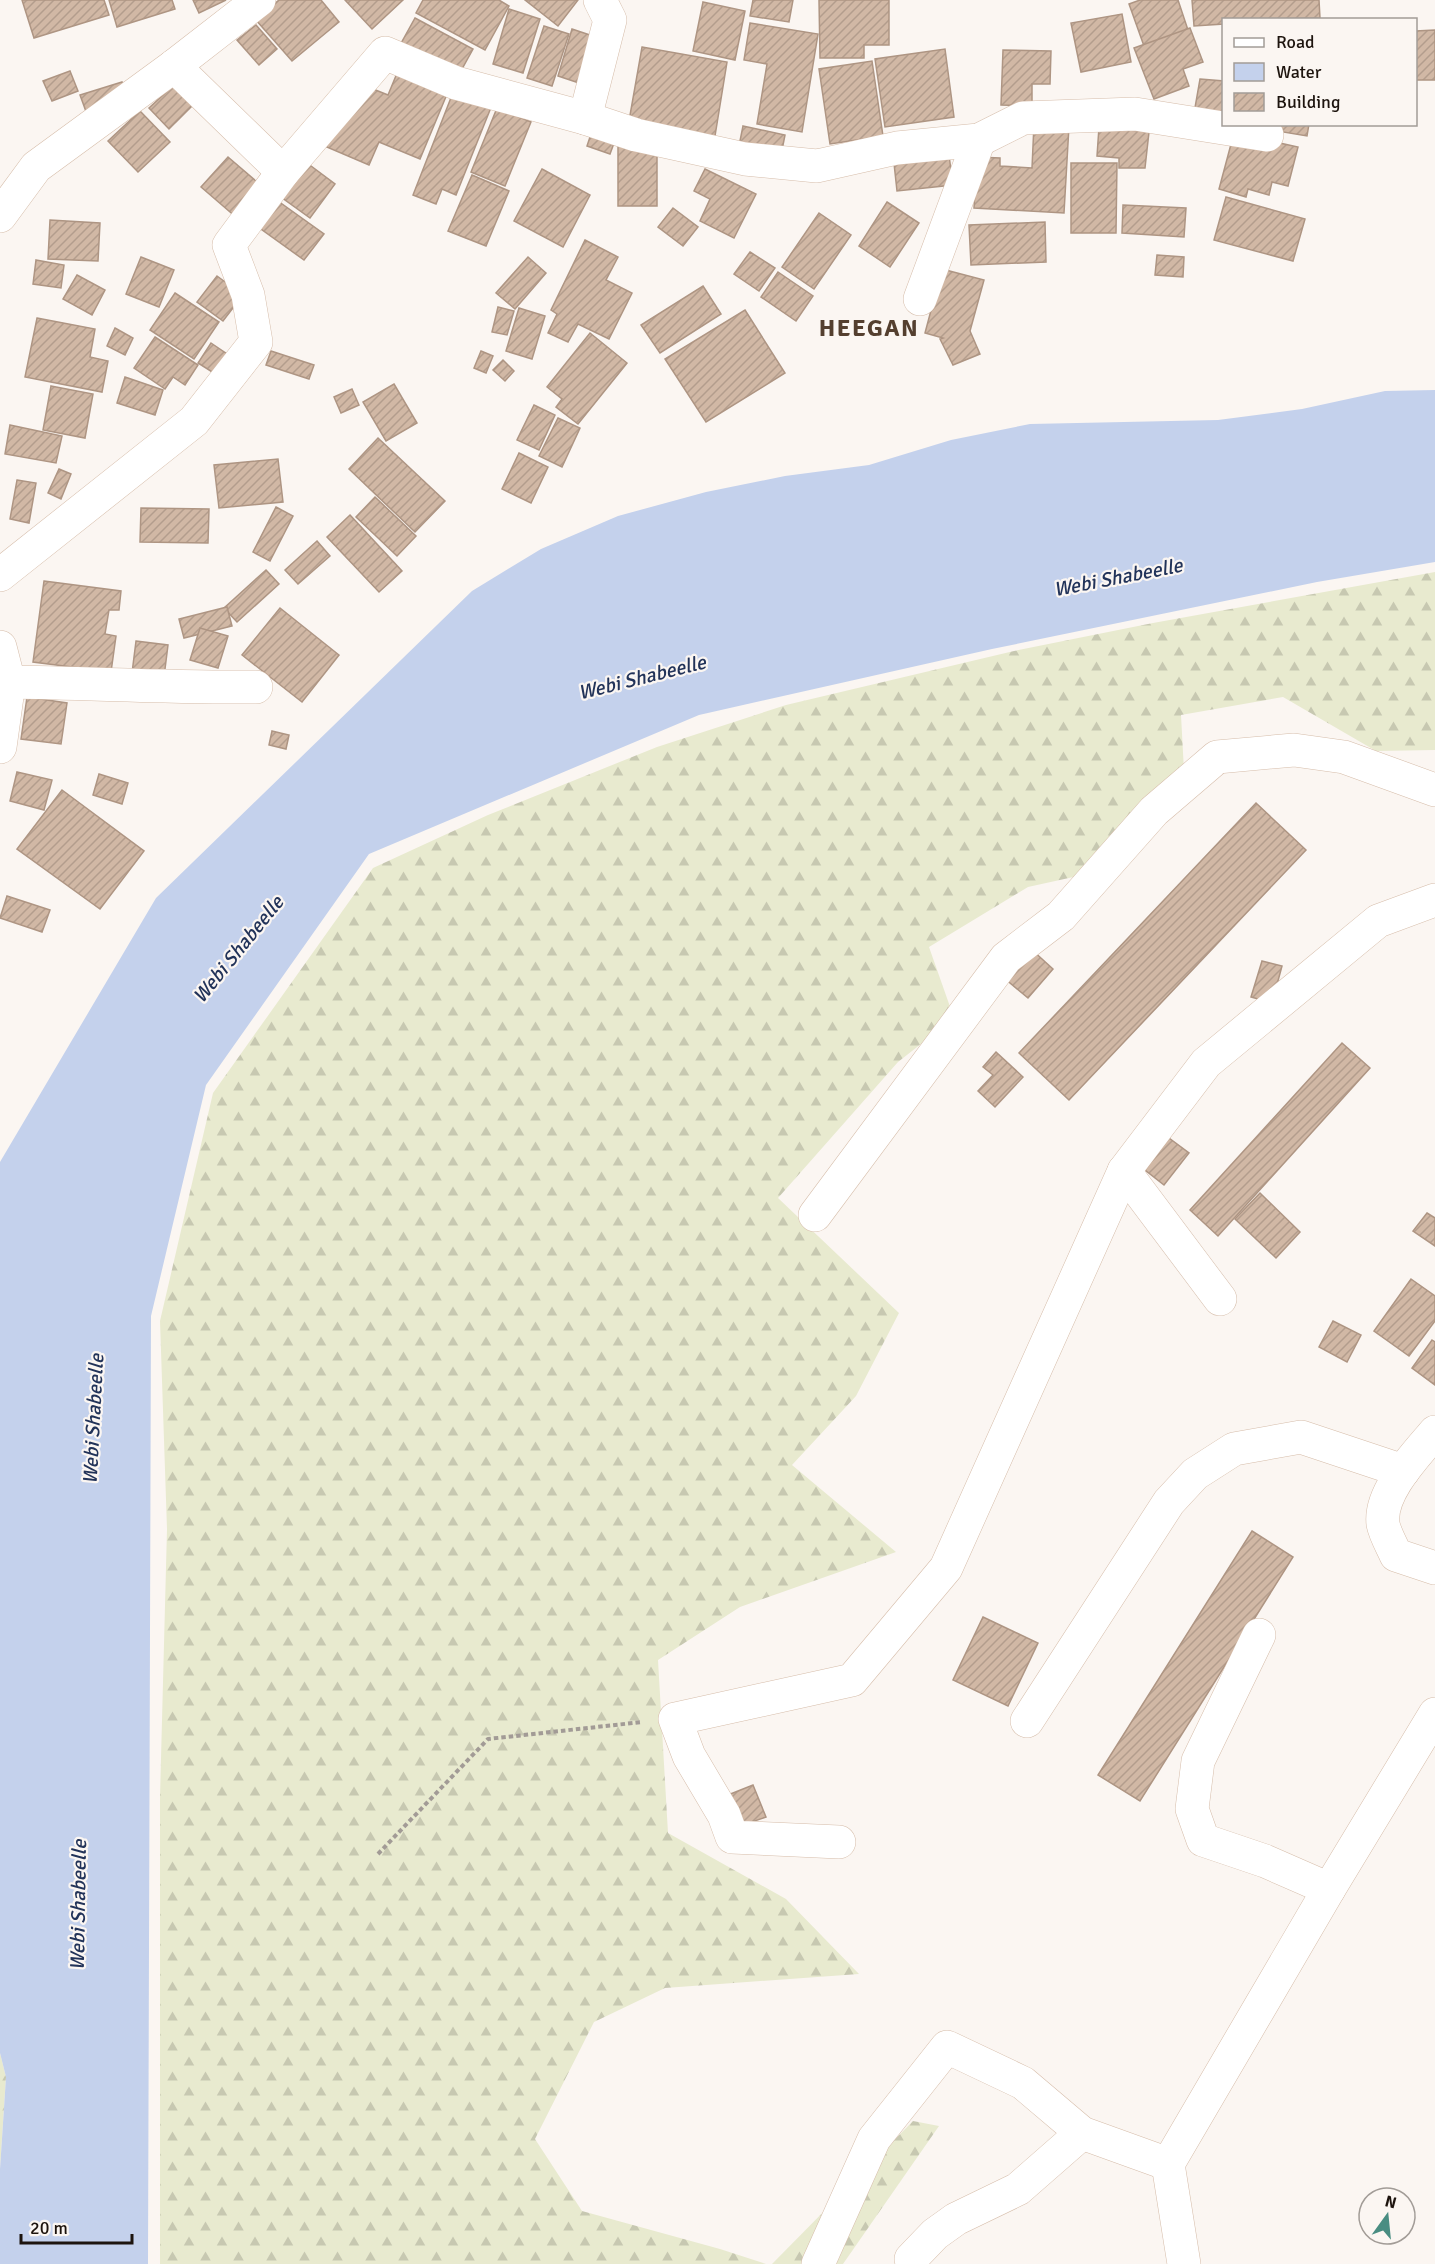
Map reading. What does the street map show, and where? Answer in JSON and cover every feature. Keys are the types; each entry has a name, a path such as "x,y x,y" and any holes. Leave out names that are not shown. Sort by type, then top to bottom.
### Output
{"street":[{"path":"0,216 36,166 174,66 258,0"},
{"path":"585,118 610,20 600,0"},
{"path":"0,575 194,421 256,342 248,295 229,245 283,172 385,53 456,83 585,118 636,135 734,157 817,166 897,148 979,140 1023,118 1135,114 1267,135"},
{"path":"174,66 283,172"},
{"path":"920,299 979,140"},
{"path":"0,647 9,682 0,747"},
{"path":"9,682 256,687"},
{"path":"815,1215 1006,958 1061,916 1154,811 1217,757 1294,750 1344,757 1435,790"},
{"path":"839,1842 732,1838 724,1815 690,1756 675,1719 852,1680 946,1569 1124,1171 1206,1063 1378,921 1435,900"},
{"path":"1124,1171 1220,1299"},
{"path":"1435,1432 1403,1471 1384,1505 1383,1525 1396,1555 1435,1568"},
{"path":"1027,1721 1169,1502 1195,1474 1234,1449 1301,1437 1403,1471"},
{"path":"1259,1635 1198,1761 1192,1809 1203,1840 1265,1862 1329,1889"},
{"path":"1184,2264 1168,2164 1329,1889 1435,1714"},
{"path":"818,2264 874,2139 947,2047 1023,2083 1082,2133 1168,2164"},
{"path":"911,2259 935,2234 956,2219 1018,2189 1082,2133"}],"path":[{"path":"378,1854 488,1738 675,1719"}],"green space":[{"path":"1435,572 1435,750 1376,751 1283,697 1181,715 1184,771 1087,874 1028,887 929,947 954,1018 898,1062 778,1198 899,1313 856,1396 792,1465 896,1552 740,1607 658,1660 668,1833 786,1899 859,1974 665,1988 594,2022 535,2139 582,2211 766,2264 160,2264 160,1797 167,1529 160,1321 213,1093 373,868 488,815 657,747 786,705 1014,651 1153,623"},
{"path":"0,2053 6,2077 0,2169"},
{"path":"913,2121 939,2126 843,2264 772,2264"}],"water":[{"name":"Webi Shabeelle","path":"1435,390 1435,562 1317,582 992,649 699,715 369,854 206,1085 151,1316 148,2264 0,2264 0,2169 6,2077 0,2053 0,1162 156,898 472,591 541,549 618,516 706,492 785,476 869,465 951,440 1030,424 1218,420 1302,409 1385,391"}],"building":[{"path":"22,0 104,0 109,15 34,38"},
{"path":"109,0 172,0 175,9 117,27"},
{"path":"193,0 226,0 199,13"},
{"path":"279,0 321,0 339,22 292,61 256,20"},
{"path":"345,0 403,0 372,29"},
{"path":"423,0 499,0 509,6 485,50 416,13"},
{"path":"525,0 578,0 558,26"},
{"path":"753,0 793,0 789,22 750,16"},
{"path":"819,0 889,0 889,45 864,45 864,58 820,58"},
{"path":"1140,0 1178,0 1188,30 1144,46 1129,4"},
{"path":"1192,0 1319,0 1320,18 1222,18 1222,24 1194,26"},
{"path":"703,2 745,11 735,60 693,51"},
{"path":"509,9 540,19 523,73 493,64"},
{"path":"1122,14 1131,62 1081,72 1071,23"},
{"path":"415,18 473,49 457,78 399,47"},
{"path":"750,23 818,34 802,132 757,124 767,64 744,60"},
{"path":"256,25 277,49 259,65 237,40"},
{"path":"544,26 569,34 552,86 527,78"},
{"path":"1190,28 1203,62 1183,69 1189,86 1154,99 1134,48"},
{"path":"572,29 593,36 579,83 558,76"},
{"path":"1435,30 1435,80 1417,80 1417,31"},
{"path":"642,47 727,62 715,136 629,121"},
{"path":"945,49 954,117 885,127 875,59"},
{"path":"1003,50 1051,51 1050,84 1032,84 1032,106 1001,105"},
{"path":"872,61 883,136 830,144 819,69"},
{"path":"400,66 450,87 420,159 379,142 369,165 315,142 358,83 388,95"},
{"path":"70,71 78,91 52,101 43,81"},
{"path":"1200,79 1222,81 1222,123 1193,119"},
{"path":"122,82 129,104 88,117 80,95"},
{"path":"175,84 194,104 169,129 149,108"},
{"path":"454,90 492,105 456,195 442,189 436,204 413,195"},
{"path":"497,108 531,122 505,186 471,172"},
{"path":"140,111 170,142 138,172 108,141"},
{"path":"1034,124 1069,126 1064,213 974,208 977,157 1000,158 1000,166 1032,168"},
{"path":"743,126 785,135 780,160 738,151"},
{"path":"1278,126 1309,126 1307,136 1277,131"},
{"path":"1099,127 1149,132 1145,168 1119,168 1119,158 1097,156"},
{"path":"593,128 617,135 610,154 587,146"},
{"path":"1234,133 1298,147 1288,186 1272,182 1269,195 1248,189 1246,197 1219,189"},
{"path":"618,146 657,146 657,206 618,206"},
{"path":"948,148 953,185 897,191 893,154"},
{"path":"228,157 264,188 237,218 201,187"},
{"path":"299,157 335,184 310,218 274,192"},
{"path":"1071,163 1117,163 1116,233 1071,233"},
{"path":"542,169 590,195 563,247 514,221"},
{"path":"705,169 756,194 734,238 700,221 710,199 694,191"},
{"path":"472,175 509,191 486,246 448,231"},
{"path":"271,196 324,234 304,260 251,222"},
{"path":"1226,197 1305,219 1293,261 1214,240"},
{"path":"887,202 919,223 890,267 859,246"},
{"path":"1123,205 1186,208 1184,237 1122,233"},
{"path":"673,208 698,227 683,246 658,227"},
{"path":"819,213 851,235 814,289 782,267"},
{"path":"50,220 100,223 98,261 48,259"},
{"path":"1045,222 1046,262 971,265 969,225"},
{"path":"585,240 618,257 606,280 632,293 609,339 578,324 568,342 548,333 557,314 551,310"},
{"path":"750,252 775,268 759,291 734,274"},
{"path":"1157,255 1184,257 1183,277 1155,275"},
{"path":"141,257 174,270 159,307 126,294"},
{"path":"528,257 546,273 515,309 496,293"},
{"path":"36,260 64,265 61,288 33,284"},
{"path":"942,269 984,280 970,331 980,354 953,365 940,339 943,338 925,333"},
{"path":"778,272 813,296 796,321 761,297"},
{"path":"77,275 105,290 92,315 63,299"},
{"path":"217,276 243,295 223,321 197,302"},
{"path":"703,286 721,314 660,353 641,325"},
{"path":"175,293 219,322 194,359 150,330"},
{"path":"498,307 514,311 507,335 492,332"},
{"path":"519,308 545,316 532,359 506,351"},
{"path":"745,310 785,373 706,422 665,359"},
{"path":"37,318 95,329 90,357 108,361 102,392 25,377"},
{"path":"115,328 133,338 125,355 107,346"},
{"path":"590,333 627,363 578,424 556,407 562,399 547,387"},
{"path":"155,337 198,365 185,385 173,377 165,389 134,368"},
{"path":"211,343 233,358 220,377 198,363"},
{"path":"271,351 314,365 309,379 266,365"},
{"path":"481,351 493,356 486,373 474,368"},
{"path":"503,360 514,371 505,381 493,370"},
{"path":"125,377 163,390 155,415 117,403"},
{"path":"394,384 417,423 386,441 363,402"},
{"path":"51,386 93,394 85,438 43,430"},
{"path":"352,389 359,405 341,413 334,397"},
{"path":"534,405 555,415 539,450 517,440"},
{"path":"558,418 580,428 562,467 539,456"},
{"path":"10,425 62,436 56,463 5,454"},
{"path":"378,438 445,501 415,532 349,469"},
{"path":"519,453 548,467 531,503 502,489"},
{"path":"278,459 283,502 219,508 214,465"},
{"path":"59,469 71,474 61,499 48,493"},
{"path":"17,480 36,483 29,523 10,519"},
{"path":"375,497 416,536 397,556 356,517"},
{"path":"276,507 293,516 270,561 253,552"},
{"path":"141,508 209,509 208,543 140,542"},
{"path":"350,515 402,571 379,592 327,537"},
{"path":"317,541 330,556 298,584 285,570"},
{"path":"266,570 279,584 237,622 224,608"},
{"path":"44,581 121,591 119,610 109,610 105,634 116,636 111,672 33,662"},
{"path":"227,607 232,626 184,638 179,619"},
{"path":"280,608 339,655 302,702 242,655"},
{"path":"200,628 228,636 218,668 190,660"},
{"path":"136,641 168,645 164,677 132,673"},
{"path":"27,697 67,703 61,744 21,739"},
{"path":"272,731 289,735 286,749 269,745"},
{"path":"17,772 52,780 44,810 10,801"},
{"path":"99,774 128,783 122,804 93,795"},
{"path":"62,790 144,851 100,909 17,849"},
{"path":"1256,803 1306,850 1069,1100 1019,1053"},
{"path":"7,896 50,910 42,932 0,918"},
{"path":"1030,948 1053,969 1028,998 1004,978"},
{"path":"1262,961 1282,966 1272,1003 1251,997"},
{"path":"1342,1043 1370,1068 1218,1236 1190,1210"},
{"path":"996,1052 1023,1077 995,1107 978,1091 993,1075 983,1067"},
{"path":"1169,1138 1189,1153 1164,1185 1145,1170"},
{"path":"1260,1193 1300,1232 1276,1258 1235,1219"},
{"path":"1427,1213 1435,1218 1435,1246 1413,1231"},
{"path":"1411,1279 1435,1296 1435,1321 1409,1356 1374,1331"},
{"path":"1333,1321 1361,1335 1347,1362 1319,1347"},
{"path":"1432,1340 1435,1342 1435,1385 1412,1368"},
{"path":"1252,1531 1293,1557 1140,1801 1098,1775"},
{"path":"983,1617 1038,1643 1008,1706 953,1680"},
{"path":"753,1785 766,1817 740,1826 728,1795"}],"district":[{"name":"HEEGAN","path":"869,328"}]}
